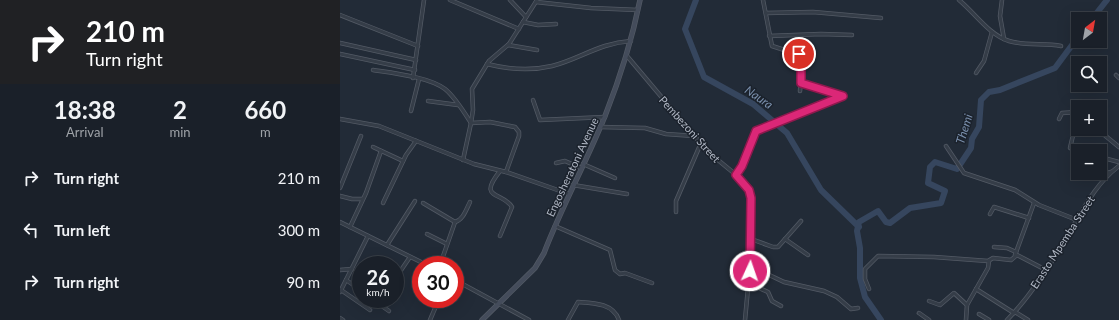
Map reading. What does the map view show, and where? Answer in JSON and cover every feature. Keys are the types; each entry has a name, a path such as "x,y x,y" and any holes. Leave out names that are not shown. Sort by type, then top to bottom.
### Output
{"street":[{"path":"413,78 424,0"},
{"path":"450,0 519,29"},
{"path":"510,0 526,17"},
{"name":"Engosheratoni Avenue","path":"482,320 535,268 544,253 569,194 605,117 627,56 640,0"},
{"path":"763,0 770,43 774,47 800,55 800,91"},
{"path":"959,0 992,32 1004,39 1017,43 1061,46"},
{"path":"1002,0 1000,16 1004,39"},
{"path":"463,160 472,123 472,89 487,64 508,45 536,1 595,9 638,10"},
{"path":"766,13 813,12 881,18"},
{"path":"340,15 418,46"},
{"path":"523,22 538,25 556,24"},
{"path":"976,73 984,61 992,32"},
{"path":"769,36 821,34 852,35"},
{"path":"487,64 519,68 546,67 600,46 631,41"},
{"path":"340,43 416,60"},
{"path":"508,45 537,50"},
{"path":"340,54 415,70"},
{"name":"Pembezoni Street","path":"627,56 707,151 736,175 749,190 751,198 750,285 745,320"},
{"path":"373,70 438,84 446,90 472,123"},
{"path":"412,111 420,79"},
{"path":"736,175 742,166 756,131 843,96 801,83"},
{"path":"533,100 540,120 605,117"},
{"path":"428,101 458,105"},
{"path":"1059,119 1062,113 1071,112"},
{"path":"340,119 379,126 463,160 506,172 569,194"},
{"path":"472,123 508,124 518,130 519,136 506,172"},
{"path":"600,127 645,128 666,134 694,136"},
{"path":"340,188 361,136"},
{"path":"1071,148 1073,136"},
{"path":"1106,136 1119,147"},
{"path":"383,203 403,161 416,141"},
{"path":"676,212 676,202 701,143"},
{"path":"946,146 964,173 1015,190 1034,203 1076,220"},
{"path":"372,147 403,161"},
{"path":"350,227 381,151"},
{"path":"1107,159 1119,162"},
{"path":"556,163 564,161 615,178"},
{"name":"Erasto Mpemba Street","path":"1007,320 1014,313 1046,270 1094,192 1119,166"},
{"path":"500,171 491,184 491,190 493,194 512,207 500,236"},
{"path":"1107,173 1113,171"},
{"path":"573,186 627,194"},
{"path":"340,196 352,199 362,199"},
{"path":"387,245 415,201"},
{"path":"443,256 455,222 458,222 465,213 470,202"},
{"path":"869,289 865,279 865,269 878,256 989,261 993,258 1011,260 1016,253 1034,203"},
{"path":"422,204 455,222"},
{"path":"990,214 994,207 1029,218"},
{"path":"751,239 776,248 781,245 801,221"},
{"path":"340,222 410,257 404,266"},
{"path":"555,226 610,250 615,270 620,274 625,273 652,283"},
{"path":"427,234 447,244"},
{"path":"359,256 368,236"},
{"path":"785,239 808,255"},
{"path":"994,246 1007,248 1046,270"},
{"path":"966,320 967,305 988,268 989,261"},
{"path":"340,270 352,270"},
{"path":"352,270 341,289 370,310"},
{"path":"781,306 772,301 768,292 750,285 756,274 765,273 784,282 824,291 837,297 851,309 858,308"},
{"path":"346,280 352,284"},
{"path":"464,285 529,320"},
{"path":"976,288 1014,313 1028,320"},
{"path":"929,301 940,305 954,293 967,305"},
{"path":"568,320 578,302 607,307 614,310 619,320"},
{"path":"384,308 389,311"},
{"path":"430,320 435,308"},
{"path":"919,313 929,320"},
{"path":"979,314 989,320"}],"waterway":[{"name":"Naura","path":"696,0 685,29 704,77 753,104 787,133 821,190 859,227"},
{"name":"Themi","path":"1098,12 1107,0"},
{"name":"Themi","path":"881,320 865,297 860,278 860,248 857,231 859,222 878,211 886,222 890,223 910,208 941,203 945,191 928,183 930,167 935,162 957,169 971,148 972,139 979,127 981,100 989,92 1000,90 1055,68 1071,46"}],"route":[{"path":"750,271 752,219 751,198 749,190 736,175 742,166 756,131 843,96 801,83 801,58 799,54"}]}
